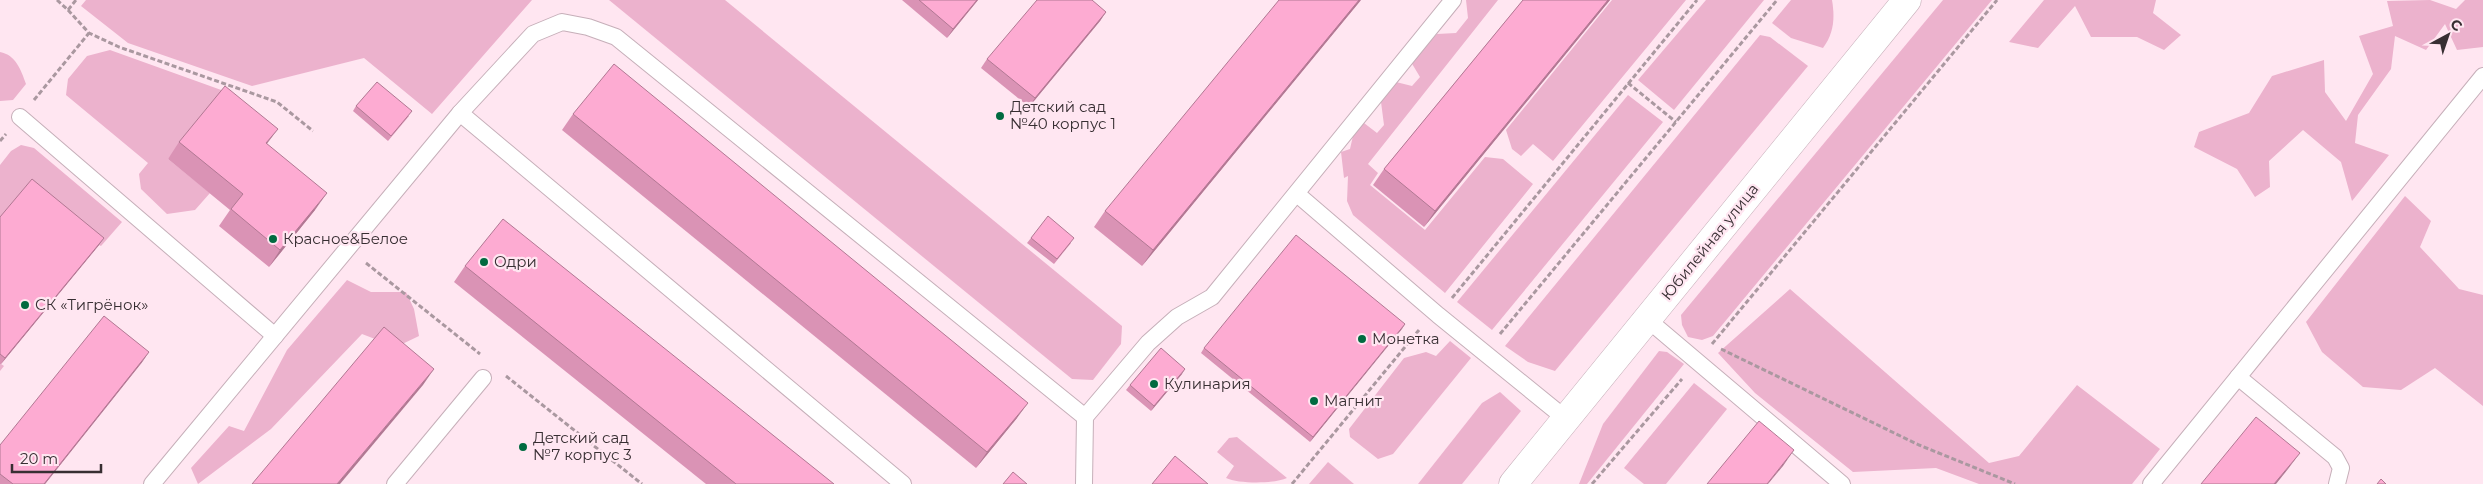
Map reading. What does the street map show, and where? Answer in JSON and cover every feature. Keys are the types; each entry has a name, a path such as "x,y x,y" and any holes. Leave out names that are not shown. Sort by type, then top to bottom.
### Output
{"main road":[{"name":"Юбилейная улица","path":"1513,484 1907,0"}],"lane":[{"path":"1084,484 1085,417 1148,343 1177,317 1212,297 1453,0"},
{"path":"152,484 460,113 533,34 562,22 588,27 616,37 1085,417"},
{"path":"2151,484 2483,76"},
{"path":"460,113 903,484"},
{"path":"20,116 275,336"},
{"path":"1296,194 1566,419"},
{"path":"1647,319 1841,484"},
{"path":"2238,377 2335,457 2341,468 2337,484"},
{"path":"395,484 483,378"}],"path":[{"path":"57,0 89,33 119,46 277,102 313,132"},
{"path":"68,10 76,0"},
{"path":"1448,303 1697,0"},
{"path":"1484,352 1777,0"},
{"path":"1708,349 1997,0"},
{"path":"0,141 89,33"},
{"path":"1628,83 1676,122"},
{"path":"1292,484 1421,328"},
{"path":"1712,344 1919,445 2015,484"},
{"path":"1592,484 1685,377"}],"shaded area":[{"path":"86,0 532,0 432,114 364,58 252,86 128,43 81,6"},
{"path":"609,0 725,0 1122,326 1121,344 1093,380 1072,379"},
{"path":"1466,0 1498,0 1368,164 1378,173 1370,185 1425,230 1485,157 1503,159 1533,184 1445,293 1353,215 1347,201 1348,176 1344,178 1341,152 1350,149 1353,136 1364,123 1377,133 1384,125 1381,102 1396,82 1412,86 1420,77 1411,62 1437,34 1456,33 1468,18"},
{"path":"1612,0 1686,0 1553,161 1533,144 1521,156 1512,149 1506,130"},
{"path":"1706,0 1764,0 1674,110 1638,80"},
{"path":"1791,0 1832,0 1833,25 1823,48 1791,38 1772,23"},
{"path":"1943,0 1992,0 1713,336 1702,340 1688,337 1682,325 1681,315"},
{"path":"2044,0 2156,0 2153,13 2181,35 2164,50 2137,37 2091,37 2075,6 2038,48 2009,42"},
{"path":"2430,0 2456,9 2465,0 2483,0 2483,47 2457,50 2445,24 2426,50 2395,36 2391,69 2358,115 2355,143 2389,155 2352,201 2341,162 2303,130 2269,161 2270,187 2255,197 2237,169 2194,147 2199,132 2249,113 2272,76 2324,60 2325,92 2346,121 2373,74 2359,36 2393,26 2387,1"},
{"path":"1760,35 1770,37 1808,66 1555,371 1528,362 1505,346"},
{"path":"110,50 224,91 168,159 210,193 195,210 167,214 141,189 139,174 148,163 66,95 68,79 87,56"},
{"path":"0,52 14,60 26,84 13,100 0,101"},
{"path":"1628,95 1663,122 1492,330 1457,302"},
{"name":"СК «Тигрёнок»","path":"21,145 34,148 122,222 101,246 99,245 1,364 4,366 0,371 0,165 11,151"},
{"path":"2405,196 2431,221 2420,247 2459,289 2483,295 2483,406 2435,368 2401,390 2363,387 2322,352 2306,322"},
{"path":"347,280 371,292 406,292 414,309 419,336 396,347 362,334 271,429 198,484 191,468 229,426 244,431 287,350"},
{"path":"1790,289 1989,463 2019,456 2077,385 2160,449 2132,484 1979,484 1936,468 1853,472 1755,393 1718,353"},
{"path":"1450,341 1471,358 1393,454 1378,459 1350,437 1349,429 1404,358 1426,352 1436,356"},
{"path":"1659,351 1667,352 1684,364 1587,484 1579,484 1603,424"},
{"path":"1694,383 1727,409 1666,484 1644,484 1624,468"},
{"path":"1500,392 1521,411 1462,484 1418,484 1482,403"},
{"path":"1237,437 1287,478 1257,482 1226,478 1234,466 1217,452 1229,438"},
{"path":"1328,462 1354,484 1309,484"}],"building":[{"path":"919,0 977,0 953,29"},
{"path":"1037,0 1092,0 1106,12 1035,98 987,59"},
{"path":"1279,0 1359,0 1153,250 1105,211"},
{"path":"1523,0 1608,0 1435,211 1384,169"},
{"path":"614,64 1028,403 987,452 573,114"},
{"path":"377,82 412,111 391,136 356,106"},
{"path":"225,86 278,129 266,143 327,193 280,250 231,209 243,194 179,142"},
{"name":"СК «Тигрёнок»","path":"32,179 104,238 5,358 0,354 0,217"},
{"path":"1048,216 1074,238 1057,259 1031,238"},
{"path":"503,219 834,484 736,484 465,266"},
{"path":"1296,235 1405,324 1313,437 1204,348"},
{"path":"104,316 149,352 44,484 13,484 0,474 0,445"},
{"path":"384,327 434,369 337,484 252,484"},
{"path":"1161,348 1185,369 1154,406 1130,385"},
{"path":"2256,417 2300,453 2274,484 2201,484"},
{"path":"1759,421 1794,450 1767,484 1707,484"},
{"path":"1175,456 1208,484 1152,484"},
{"path":"1013,472 1027,484 1003,484"},
{"path":"2381,479 2386,484 2377,484"}],"place":[{"name":"Детский сад №40 корпус 1","path":"1000,116"},
{"name":"Красное&Белое","path":"273,239"},
{"name":"Одри","path":"484,262"},
{"name":"СК «Тигрёнок»","path":"25,305"},
{"name":"Монетка","path":"1362,339"},
{"name":"Кулинария","path":"1154,384"},
{"name":"Магнит","path":"1314,401"},
{"name":"Детский сад №7 корпус 3","path":"523,447"}]}
